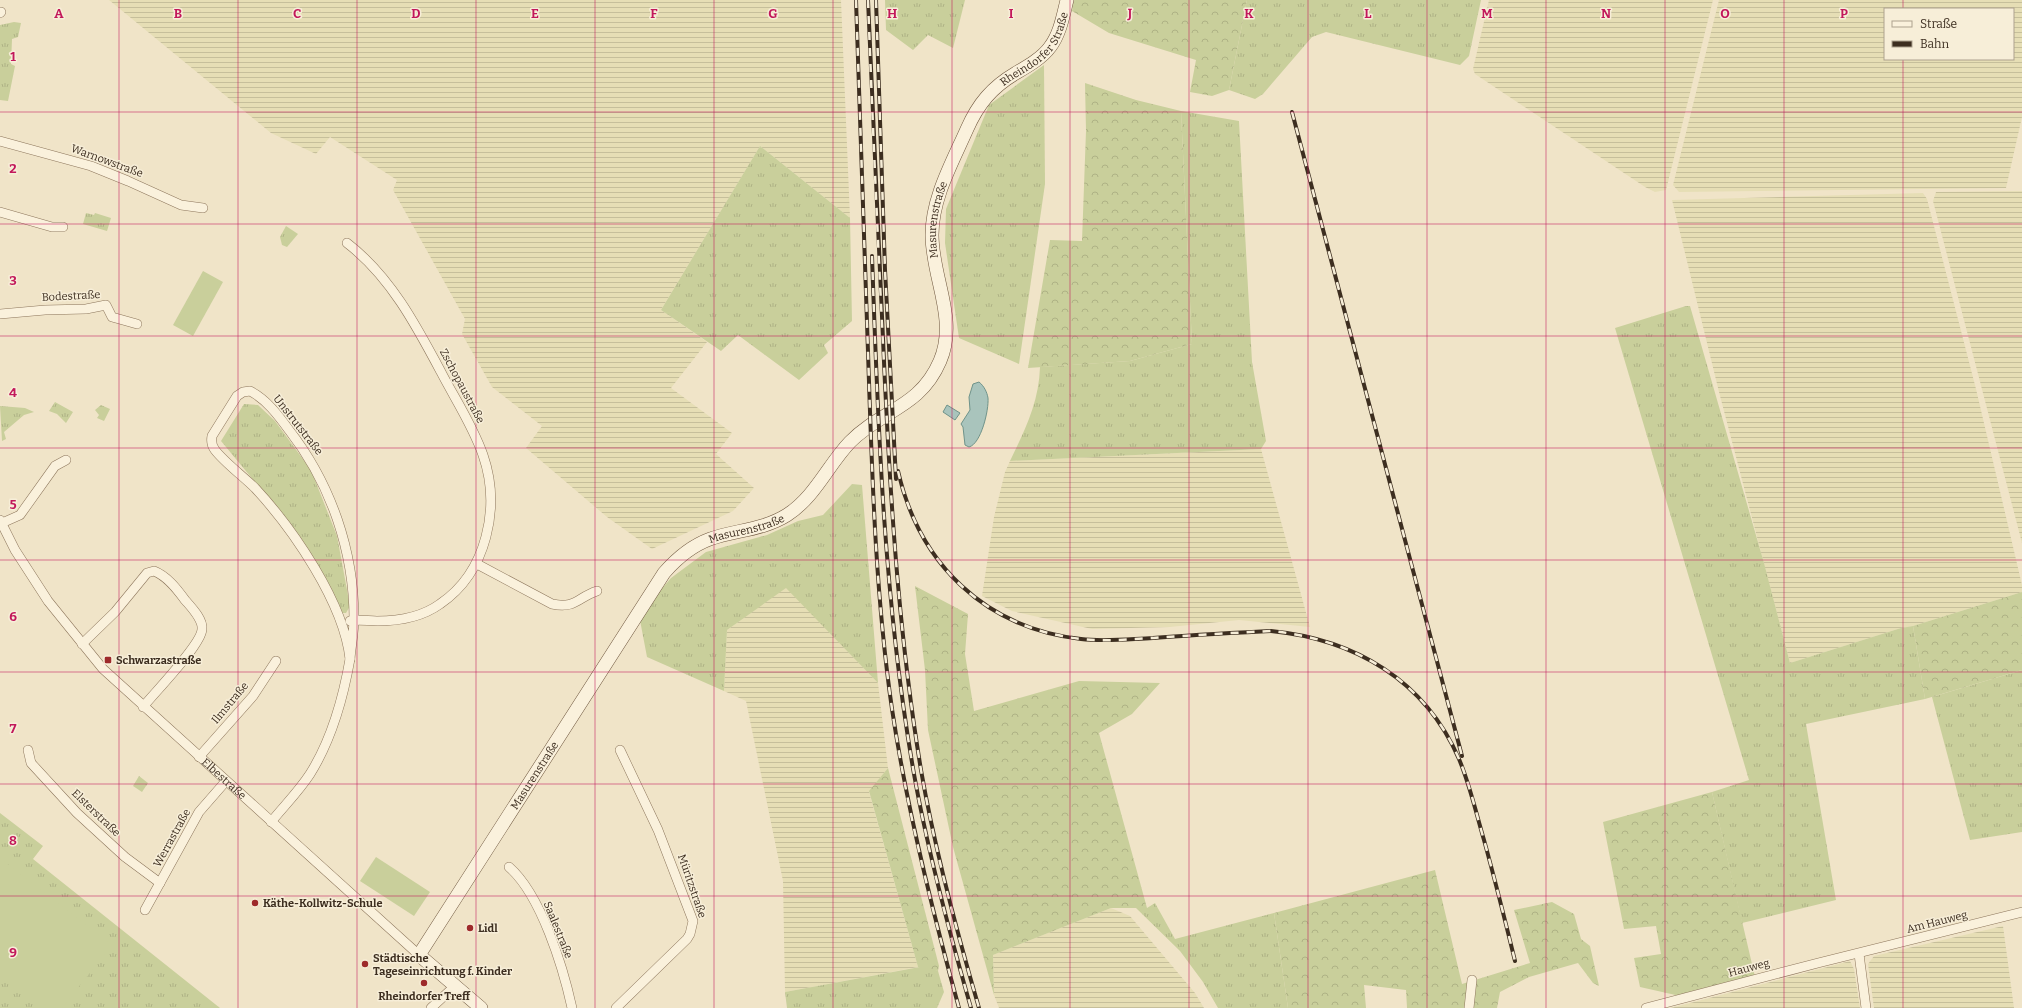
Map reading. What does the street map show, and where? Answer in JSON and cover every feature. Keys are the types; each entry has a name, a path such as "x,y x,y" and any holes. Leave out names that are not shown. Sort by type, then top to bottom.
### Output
{"main road":[{"name":"Rheindorfer Straße","path":"991,91 1040,57 1051,47 1061,24 1067,0"},
{"name":"Masurenstraße","path":"419,956 664,573 675,560 698,544 717,537 768,524 798,508 814,490 840,453 850,442 864,430 910,401 931,378 941,358 947,325 946,308 934,256 932,235 934,214 942,187 972,118 983,99 991,91"},
{"name":"Elbestraße","path":"419,956 481,1008"}],"street":[{"name":"Warnowstraße","path":"0,141 91,166 123,178 181,206 203,208"},
{"path":"0,212 52,227 63,227"},
{"name":"Zschopaustraße","path":"340,622 354,620 395,620 426,612 440,604 465,581 477,564 489,523 491,495 488,472 479,444 426,344 392,290 361,254 347,243"},
{"name":"Bodestraße","path":"0,314 45,310 86,309 106,306 112,317 137,324"},
{"name":"Unstrutstraße","path":"271,822 309,774 326,743 346,683 350,659 354,620 347,556 337,518 322,480 313,464 278,415 257,395 250,391 243,392 238,396 212,436 211,442 215,450 245,477 285,524 318,574 348,642 350,659"},
{"path":"1,522 20,515 55,466 66,460"},
{"name":"Elbestraße","path":"1,522 28,570 48,601 102,669 419,956"},
{"path":"477,564 552,604 562,606 570,605 578,602 587,594 597,591"},
{"path":"82,644 115,612 147,572 154,571 161,574 174,587 203,627 201,634 191,650 143,707"},
{"name":"Ilmstraße","path":"199,757 253,696 276,661"},
{"name":"Elsterstraße","path":"28,750 31,763 77,813 125,857 160,883"},
{"name":"Müritzstraße","path":"616,1008 687,939 690,934 693,921 658,830 620,750"},
{"name":"Werrastraße","path":"144,910 199,812 226,781"},
{"name":"Saalestraße","path":"509,867 519,876 539,910 553,945 572,1008"},
{"name":"Am Hauweg","path":"1858,954 2022,912"},
{"path":"1858,954 1866,1008"},
{"name":"Hauweg","path":"1646,1008 1858,954"},
{"path":"1468,1008 1472,980"},
{"path":"432,1008 455,986"}],"shaded area":[{"path":"109,0 841,0 850,218 760,146 661,310 707,342 671,388 732,433 716,454 754,488 733,511 652,549 607,517 526,448 542,426 492,387 462,334 465,319 393,190 397,180 330,137 316,154 271,133"},
{"path":"1489,0 1713,0 1666,190 1655,192 1645,187 1475,74 1473,69"},
{"path":"1719,0 2022,0 2022,117 2006,188 1679,192 1673,185"},
{"path":"2022,191 2022,543 1933,201 1936,192"},
{"path":"1923,193 1927,199 1976,389 2022,585 2022,592 1790,663 1719,392 1672,200"},
{"path":"1261,449 1310,627 1239,620 1170,627 1092,629 1012,611 982,596 994,517 1005,472 1010,461"},
{"path":"786,587 878,683 888,768 869,792 918,967 785,992 783,881 746,701 724,691 727,630"},
{"path":"1111,908 1130,916 1195,993 1204,1008 999,1008 994,995 993,955"},
{"path":"2003,926 2014,1008 1874,1008 1868,964 1874,956"},
{"path":"1850,961 1854,969 1860,1008 1671,1008"}],"green space":[{"path":"885,0 965,0 953,48 928,35 913,50 886,30"},
{"path":"1074,0 1247,0 1229,90 1212,96 1190,92 1196,60 1109,33 1072,11"},
{"path":"1247,0 1481,0 1469,56 1460,65 1326,32 1312,37 1263,94 1255,99 1229,90"},
{"path":"14,22 21,23 18,37 12,39 11,64 15,66 8,101 0,100 0,25"},
{"path":"1044,65 1045,184 1019,364 959,338 945,243 946,209 989,105"},
{"path":"1085,83 1136,100 1181,111 1192,344 1130,361 1028,368 1050,240 1082,241 1086,131"},
{"path":"1181,111 1239,121 1252,362 1266,441 1261,449 1010,461 1026,427 1034,404 1040,367 1130,361 1192,344"},
{"path":"760,146 850,218 852,321 824,345 828,353 799,380 738,335 721,351 661,310"},
{"path":"86,213 94,215 95,213 111,218 107,231 83,224"},
{"path":"286,226 298,234 287,247 282,245 280,237"},
{"path":"203,271 223,282 193,336 173,325"},
{"path":"1690,306 1764,563 1790,663 1901,628 1913,626 1925,699 1806,724 1836,900 1742,923 1712,792 1749,780 1615,328"},
{"path":"55,402 73,412 66,423 57,414 49,411"},
{"path":"244,404 258,405 275,421 311,470 337,536 350,606 346,613 339,610 274,505 221,441"},
{"path":"101,405 110,409 104,421 97,418 99,415 95,410"},
{"path":"0,406 25,408 34,412 24,415 4,432 6,439 2,441"},
{"path":"852,484 862,485 878,683 786,588 727,630 724,691 647,657 639,615 671,578 706,552 767,535 798,521 823,515"},
{"path":"915,586 968,614 965,654 974,711 1079,681 1160,683 1132,714 1099,733 1147,908 1111,908 993,955 994,995 953,847 928,730 925,670"},
{"path":"2022,592 2022,670 1925,699 1913,626"},
{"path":"2022,670 2022,832 1970,840 1932,697"},
{"path":"888,768 939,966 938,971 918,967 869,791"},
{"path":"139,776 148,783 142,792 133,786"},
{"path":"1712,792 1755,977 1680,996 1640,987 1634,958 1661,954 1656,926 1624,929 1603,822"},
{"path":"0,813 43,846 33,859 220,1008 0,1008"},
{"path":"376,857 430,892 414,916 360,881"},
{"path":"0,858 112,945 62,1008 39,1008 0,978"},
{"path":"1435,870 1462,984 1530,963 1514,910 1552,902 1574,914 1581,939 1590,946 1599,986 1593,983 1578,963 1529,977 1500,992 1497,1008 1407,1008 1406,990 1364,985 1366,1008 1288,1008 1274,913"},
{"path":"1155,903 1175,939 1274,913 1288,1008 1218,1008 1203,982 1180,951 1136,908 1147,908"},
{"path":"925,966 938,971 944,992 937,1008 787,1008 785,992"}],"water":[{"path":"979,382 984,387 988,396 986,418 977,440 969,447 965,445 963,427 961,424 970,410 969,397 973,384"},
{"path":"947,405 960,413 955,420 943,412"}],"railway":[{"path":"856,0 873,487 878,576 886,665 905,785 930,897 959,1008"},
{"path":"868,0 888,449 894,541 908,679 921,770 933,830 962,949 979,1008"},
{"path":"876,0 885,270 896,479"},
{"path":"1292,112 1462,756"},
{"path":"872,256 884,516 889,581 904,710 914,774 932,862 971,1008"},
{"path":"898,471 908,504 922,535 940,562 961,586 986,606 1015,621 1046,632 1090,640 1117,640 1271,631 1302,636 1331,643 1358,654 1383,668 1406,686 1427,707 1445,731 1463,769 1473,799 1515,961"}],"place":[{"name":"Schwarzastraße","path":"108,660"},
{"name":"Käthe-Kollwitz-Schule","path":"255,903"},
{"name":"Lidl","path":"470,928"},
{"name":"Städtische Tageseinrichtung f. Kinder","path":"365,964"},
{"name":"Rheindorfer Treff","path":"424,983"}]}
